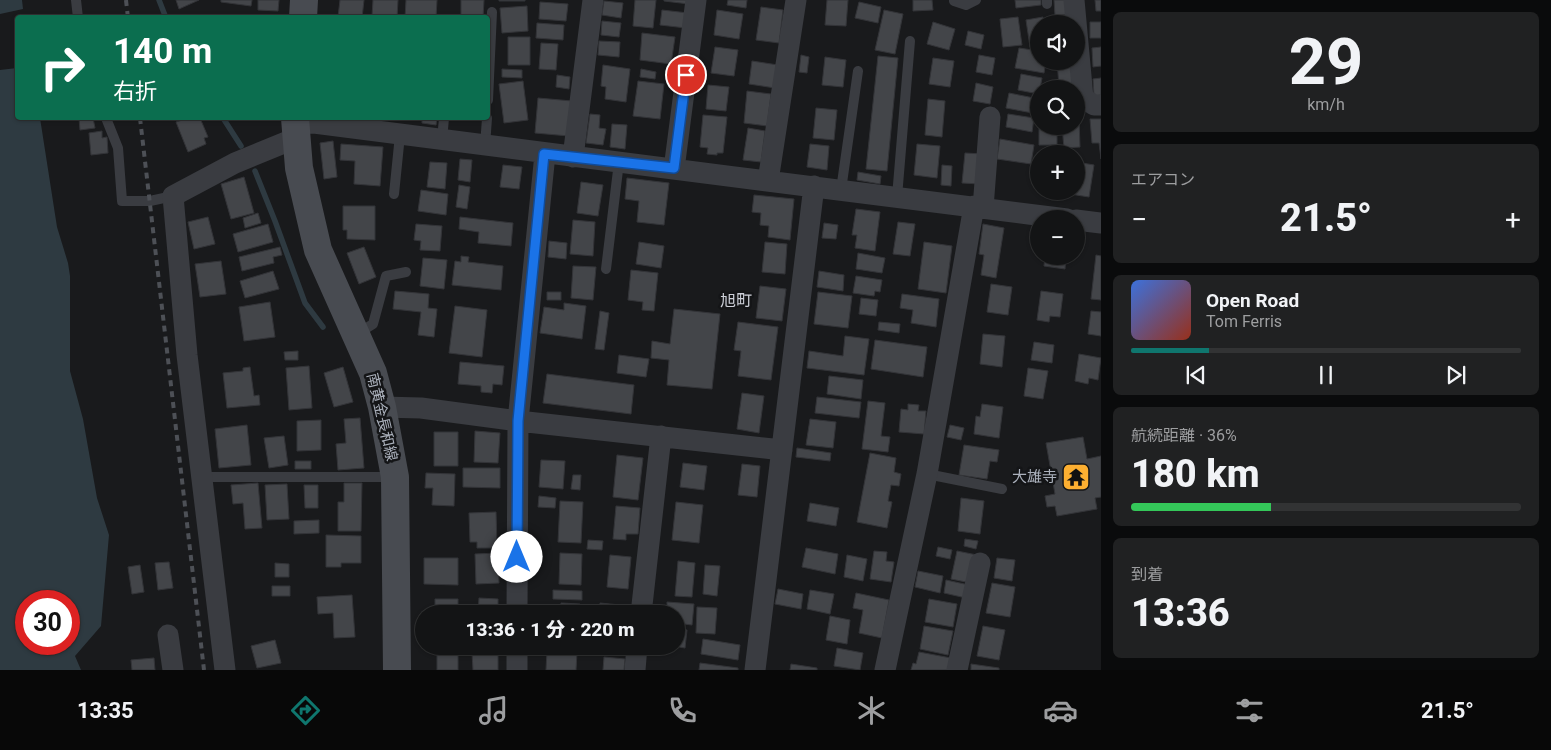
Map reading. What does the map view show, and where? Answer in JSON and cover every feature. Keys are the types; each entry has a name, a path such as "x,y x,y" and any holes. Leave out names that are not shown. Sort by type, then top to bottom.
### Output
{"main road":[{"path":"303,15 304,0"},
{"name":"南黄金長和線","path":"295,126 299,168 318,250 373,372 382,407 395,477 397,670"}],"street":[{"path":"573,157 593,0"},
{"path":"674,168 696,0"},
{"path":"768,181 796,0"},
{"path":"1074,0 1083,98 1094,105 1101,105"},
{"path":"885,670 927,474 979,207 990,117"},
{"path":"225,670 187,355 173,196 235,163 295,126 314,123 544,154 674,168 1030,214"},
{"path":"517,605 518,421 544,154"},
{"path":"755,670 814,186"},
{"path":"1085,221 1101,223"},
{"path":"382,407 421,408 518,421 782,450"},
{"path":"642,605 661,436"},
{"path":"957,670 980,564"},
{"path":"168,635 173,670"},
{"path":"517,655 517,670"},
{"path":"635,670 636,655"}],"lane":[{"path":"76,0 78,15"},
{"path":"954,1 966,5 976,0"},
{"path":"490,56 492,12"},
{"path":"897,197 910,41"},
{"path":"841,190 858,71"},
{"path":"107,120 118,148 122,201 150,201 173,196"},
{"path":"442,140 444,120"},
{"path":"485,146 487,120"},
{"path":"394,194 400,134"},
{"path":"606,269 619,162"},
{"path":"357,334 373,324 386,276 406,272"},
{"path":"927,474 1002,489"},
{"path":"202,477 395,477"}],"shaded area":[{"path":"0,0 22,0 23,9 0,14"},
{"path":"15,68 15,120 40,120 57,227 70,276 70,371 83,419 97,498 109,535 101,626 80,650 80,590 15,590 15,655 76,655 81,670 0,670 0,70"}],"building":[{"path":"176,0 199,0 179,9"},
{"path":"221,0 252,0 251,6 221,2"},
{"path":"258,0 279,0 278,11 258,10"},
{"path":"340,0 364,0 362,15 338,15"},
{"path":"373,0 398,0 397,15 372,15"},
{"path":"406,0 437,0 436,15 405,15"},
{"path":"461,0 484,0 483,15 461,15"},
{"path":"525,0 525,1 499,1"},
{"path":"635,0 656,0 653,28 633,26"},
{"path":"664,0 690,0 689,4"},
{"path":"728,0 747,0 746,8 727,5"},
{"path":"827,0 848,0 846,26 825,25"},
{"path":"913,0 932,0 933,10 913,11"},
{"path":"1015,0 1041,0 1041,5 1016,8"},
{"path":"1054,0 1070,0 1071,14 1055,15"},
{"path":"1095,0 1101,0 1101,11 1096,11"},
{"path":"604,1 623,3 621,18 602,15"},
{"path":"540,2 568,4 566,21 539,19"},
{"path":"859,2 881,7 878,23 855,18"},
{"path":"527,6 528,31 502,33 500,8"},
{"path":"761,7 783,10 779,43 756,40"},
{"path":"662,10 688,13 686,28 660,25"},
{"path":"717,10 743,14 739,39 714,35"},
{"path":"884,10 903,14 895,54 875,50"},
{"path":"1018,17 1022,45 1003,47 1000,19"},
{"path":"1030,19 1030,47 1026,20"},
{"path":"602,21 621,23 619,37 601,35"},
{"path":"933,22 955,29 949,50 927,44"},
{"path":"1090,22 1101,22 1101,38 1090,38"},
{"path":"537,23 564,25 563,40 536,38"},
{"path":"968,31 984,35 981,49 965,45"},
{"path":"642,33 675,37 671,64 640,60"},
{"path":"508,37 530,37 530,65 508,65"},
{"path":"599,41 620,42 619,57 598,55"},
{"path":"541,43 558,44 556,70 539,69"},
{"path":"715,47 738,50 734,76 711,73"},
{"path":"1101,47 1101,66 1093,67 1092,48"},
{"path":"1019,48 1030,50 1030,70 1044,70 1044,73 1015,68"},
{"path":"801,55 809,57 807,73 799,72"},
{"path":"979,55 995,58 992,75 976,72"},
{"path":"878,56 898,58 887,171 866,169"},
{"path":"825,57 846,60 843,87 822,85"},
{"path":"933,58 954,61 950,87 929,84"},
{"path":"752,61 778,65 775,88 749,84"},
{"path":"603,65 630,69 626,102 605,99 606,87 601,86"},
{"path":"502,69 522,70 522,78 502,77"},
{"path":"641,69 656,72 655,79 640,77"},
{"path":"1058,70 1074,70 1075,80 1059,80"},
{"path":"1021,74 1042,78 1042,80 1030,80 1030,92 1018,90"},
{"path":"557,75 570,77 569,89 556,87"},
{"path":"1101,78 1101,95 1094,96 1093,79"},
{"path":"523,81 528,120 504,123 499,84"},
{"path":"638,81 664,84 660,119 633,116"},
{"path":"976,83 993,87 990,104 973,101"},
{"path":"708,85 729,87 726,111 706,109"},
{"path":"747,91 771,94 767,126 744,123"},
{"path":"1009,93 1030,97 1030,112 1006,108"},
{"path":"538,98 572,101 569,136 535,133"},
{"path":"928,99 945,101 942,137 925,135"},
{"path":"816,108 837,110 834,140 813,138"},
{"path":"590,114 600,115 599,128 606,129 603,145 586,143"},
{"path":"1008,114 1030,117 1030,132 1006,127"},
{"path":"703,115 727,117 723,153 717,153 717,155 707,154 708,148 700,147"},
{"path":"1090,119 1101,119 1101,159 1099,143 1092,143"},
{"path":"79,120 93,120 95,128 80,130"},
{"path":"201,120 208,137 204,138 206,144 188,152 176,122"},
{"path":"422,120 437,120 436,125 422,123"},
{"path":"612,124 627,125 625,149 610,147"},
{"path":"748,128 765,131 761,162 743,160"},
{"path":"102,131 102,138 107,137 108,153 91,155 89,133"},
{"path":"1039,135 1057,135 1057,145 1039,145"},
{"path":"1063,135 1080,135 1080,145 1064,145"},
{"path":"1000,139 1034,145 1030,145 1030,164 997,159"},
{"path":"333,141 337,177 324,179 320,143"},
{"path":"341,144 383,147 380,186 354,184 355,161 340,160"},
{"path":"810,144 829,146 827,170 807,167"},
{"path":"917,144 940,146 937,178 914,175"},
{"path":"965,153 983,154 980,184 962,183"},
{"path":"460,159 472,160 470,182 458,180"},
{"path":"430,162 447,163 445,189 427,187"},
{"path":"1085,164 1094,165 1089,197 1085,196"},
{"path":"503,165 522,167 519,189 500,187"},
{"path":"942,165 952,166 951,186 941,185"},
{"path":"858,172 881,176 880,184 857,180"},
{"path":"244,177 254,213 231,219 221,184"},
{"path":"627,178 669,183 664,225 637,222 639,201 625,199"},
{"path":"581,182 603,185 598,216 577,213"},
{"path":"459,185 470,187 467,209 456,207"},
{"path":"421,190 448,194 446,215 418,211"},
{"path":"754,195 794,199 790,240 768,237 769,226 760,225 761,213 752,212"},
{"path":"343,206 375,206 375,240 347,239 347,230 343,230"},
{"path":"856,209 880,212 875,251 855,248 857,235 852,235"},
{"path":"258,213 261,223 245,228 243,218"},
{"path":"208,217 215,244 194,249 188,222"},
{"path":"460,217 513,223 511,246 478,243 479,232 459,229"},
{"path":"573,220 595,222 593,256 570,254"},
{"path":"898,222 915,224 910,256 893,254"},
{"path":"824,223 838,225 836,239 822,238"},
{"path":"268,224 273,242 238,252 233,234"},
{"path":"416,224 442,226 440,251 420,250 421,241 414,240"},
{"path":"983,224 1004,228 996,278 981,275 984,255 979,254"},
{"path":"549,241 567,243 566,259 548,257"},
{"path":"639,242 664,246 661,268 636,264"},
{"path":"765,242 787,244 785,274 762,272"},
{"path":"924,242 952,246 946,293 918,289"},
{"path":"280,247 282,255 273,257 274,263 242,271 239,257"},
{"path":"364,247 376,277 359,284 347,253"},
{"path":"858,253 885,258 882,273 856,269"},
{"path":"1096,255 1101,256 1101,300 1091,299"},
{"path":"461,256 469,257 468,262 503,266 501,290 452,285 455,261 461,262"},
{"path":"423,258 447,260 444,289 420,286"},
{"path":"221,261 226,294 200,297 195,264"},
{"path":"1044,265 1065,265 1065,269"},
{"path":"573,266 596,267 593,300 571,298"},
{"path":"631,270 658,273 654,311 642,310 643,302 628,300"},
{"path":"273,271 279,289 245,298 240,281"},
{"path":"819,271 844,275 843,291 817,287"},
{"path":"856,276 882,280 880,292 875,291 874,296 853,293"},
{"path":"991,284 1012,287 1008,315 987,312"},
{"path":"760,286 786,289 782,321 756,318"},
{"path":"395,291 429,294 428,308 437,309 434,337 418,335 421,312 393,309"},
{"path":"1041,291 1063,294 1060,317 1050,316 1049,322 1037,320"},
{"path":"547,292 561,292 561,300 547,300"},
{"path":"818,292 852,296 848,328 814,324"},
{"path":"902,294 939,299 936,327 911,323 913,310 900,308"},
{"path":"861,298 878,300 876,316 859,314"},
{"path":"270,302 275,337 244,341 239,307"},
{"path":"564,303 586,306 582,339 540,333 544,307 564,310"},
{"path":"455,306 487,310 482,357 449,353"},
{"path":"674,309 720,314 712,389 667,385 669,360 651,358 652,341 670,344"},
{"path":"600,311 609,313 604,350 595,349"},
{"path":"1091,311 1101,312 1101,336 1088,334"},
{"path":"738,322 778,327 771,380 738,376 741,351 734,350"},
{"path":"879,322 900,324 899,333 878,330"},
{"path":"983,334 1005,336 1002,367 980,364"},
{"path":"845,336 869,339 864,375 807,368 809,351 843,356"},
{"path":"875,340 927,347 923,377 871,369"},
{"path":"1034,342 1054,345 1052,363 1031,360"},
{"path":"298,351 298,360 285,360 284,352"},
{"path":"1079,354 1101,358 1098,380 1089,378 1088,384 1075,381"},
{"path":"619,355 649,359 646,377 617,373"},
{"path":"460,362 504,366 502,385 493,384 492,393 481,392 481,386 458,384"},
{"path":"309,366 312,408 289,410 286,368"},
{"path":"250,367 254,396 259,395 260,405 227,408 223,373 243,371 243,368"},
{"path":"343,367 353,402 334,407 324,373"},
{"path":"1028,368 1048,371 1043,399 1024,396"},
{"path":"547,374 634,385 631,414 543,403"},
{"path":"829,376 863,380 861,399 827,394"},
{"path":"742,393 764,396 759,433 737,429"},
{"path":"817,397 861,402 859,418 815,413"},
{"path":"868,401 885,403 881,436 890,437 888,452 862,449"},
{"path":"908,404 919,405 918,411 926,411 924,434 899,432 901,409 908,410"},
{"path":"982,404 1003,407 999,438 974,434 976,416 980,417"},
{"path":"360,418 364,468 338,470 336,444 346,443 344,419"},
{"path":"810,419 836,422 833,448 806,445"},
{"path":"321,420 321,450 297,451 297,421"},
{"path":"247,425 251,465 219,468 215,429"},
{"path":"950,425 964,428 961,440 947,437"},
{"path":"475,431 500,433 498,463 474,462"},
{"path":"434,432 458,432 458,466 434,466"},
{"path":"284,436 288,465 269,468 264,438"},
{"name":"大雄寺","path":"1083,437 1087,459 1101,456 1101,497 1095,498 1097,509 1057,516 1055,506 1047,507 1045,496 1055,494 1046,443"},
{"path":"964,445 999,450 997,462 990,461 987,479 959,475"},
{"path":"797,448 831,453 830,461 796,457"},
{"path":"870,453 896,458 894,472 901,474 899,486 891,485 888,501 892,502 887,528 857,522"},
{"path":"617,455 643,458 638,500 613,497"},
{"path":"541,460 565,461 563,489 539,487"},
{"path":"295,461 311,461 311,469 295,469"},
{"path":"683,463 707,466 704,490 680,487"},
{"path":"742,464 760,466 757,497 738,495"},
{"path":"463,468 500,468 500,488 463,487"},
{"path":"426,473 455,474 454,506 432,505 433,488 425,488"},
{"path":"573,475 581,475 580,490 571,489"},
{"path":"258,483 262,528 245,529 243,503 233,504 231,485"},
{"path":"344,483 362,483 361,531 338,531 338,502 344,502"},
{"path":"287,484 289,519 267,520 265,485"},
{"path":"304,485 318,485 318,508 305,508"},
{"path":"539,496 556,498 555,508 538,507"},
{"path":"961,498 984,501 980,534 958,531"},
{"path":"560,501 583,502 581,543 558,542"},
{"path":"676,502 703,505 699,543 672,540"},
{"path":"810,503 839,508 836,526 807,521"},
{"path":"616,506 640,508 638,534 626,534 626,540 613,539"},
{"path":"496,512 497,548 477,548 477,542 470,542 469,513"},
{"path":"319,520 319,533 294,534 294,521"},
{"path":"326,535 361,536 361,563 341,563 341,567 326,567"},
{"path":"965,539 978,541 976,549 964,546"},
{"path":"588,540 603,541 602,550 587,549"},
{"path":"938,547 952,550 950,559 936,556"},
{"path":"806,548 838,554 835,574 802,567"},
{"path":"874,551 887,552 886,561 894,562 891,582 870,579"},
{"path":"957,551 977,555 971,583 951,579"},
{"path":"498,553 499,583 476,584 475,554"},
{"path":"560,553 582,554 581,585 559,584"},
{"path":"610,555 631,557 628,589 607,587"},
{"path":"847,555 867,559 863,581 844,577"},
{"path":"424,558 458,558 458,585 424,584"},
{"path":"997,558 1015,560 1012,581 994,578"},
{"path":"678,561 695,563 692,597 675,596"},
{"path":"169,562 173,588 158,590 155,563"},
{"path":"275,563 289,564 289,577 275,577"},
{"path":"140,565 144,592 132,594 128,567"},
{"path":"705,565 720,566 717,596 703,594"},
{"path":"918,571 943,576 940,593 915,587"},
{"path":"946,580 969,585 966,598 944,593"},
{"path":"992,583 1015,587 1010,617 986,613"},
{"path":"272,586 290,586 290,596 272,596"},
{"path":"778,589 803,594 801,609 775,604"},
{"path":"553,590 582,591 582,600 553,599"},
{"path":"810,590 834,594 830,614 807,609"},
{"path":"856,593 889,600 882,638 859,633 863,610 853,608"},
{"path":"352,595 355,637 334,638 333,613 318,614 317,597"},
{"path":"479,598 498,599 498,605 479,605"},
{"path":"435,599 458,599 458,605 435,605"},
{"path":"929,599 957,604 953,627 925,622"},
{"path":"667,602 694,604 692,625 685,624 685,605 667,605"},
{"path":"561,603 580,604 580,605 561,605"},
{"path":"600,603 620,605 600,605"},
{"path":"697,607 717,608 715,634 696,633"},
{"path":"830,616 850,620 847,644 826,640"},
{"path":"924,626 953,631 948,655 920,649"},
{"path":"983,626 1005,630 999,660 977,656"},
{"path":"685,630 687,630 685,648"},
{"path":"703,639 740,645 738,660 701,654"},
{"path":"275,640 281,663 257,668 251,646"},
{"path":"837,648 863,653 860,670 834,666"},
{"path":"919,652 951,658 948,670 911,670 913,663 916,664"},
{"path":"437,655 458,655 458,670 437,670"},
{"path":"472,655 498,655 498,670 473,670"},
{"path":"547,655 577,655 576,670 546,670"},
{"path":"604,657 625,659 624,670 603,670"},
{"path":"154,658 155,670 132,670 131,660"},
{"path":"700,663 738,668 738,670 699,670"},
{"path":"791,664 817,668 817,670 790,670"},
{"path":"971,664 999,668 999,670 971,670"}],"waterway":[{"path":"159,0 165,15"},
{"path":"224,120 241,146"},
{"path":"255,171 305,303 323,327"}],"railway":[{"path":"126,0 128,15"},
{"path":"140,120 204,670"}],"place":[{"name":"大雄寺","path":"1076,477"}],"district":[{"name":"旭町","path":"736,300"}],"route":[{"path":"517,557 518,421 544,154 674,168 686,75"}]}
